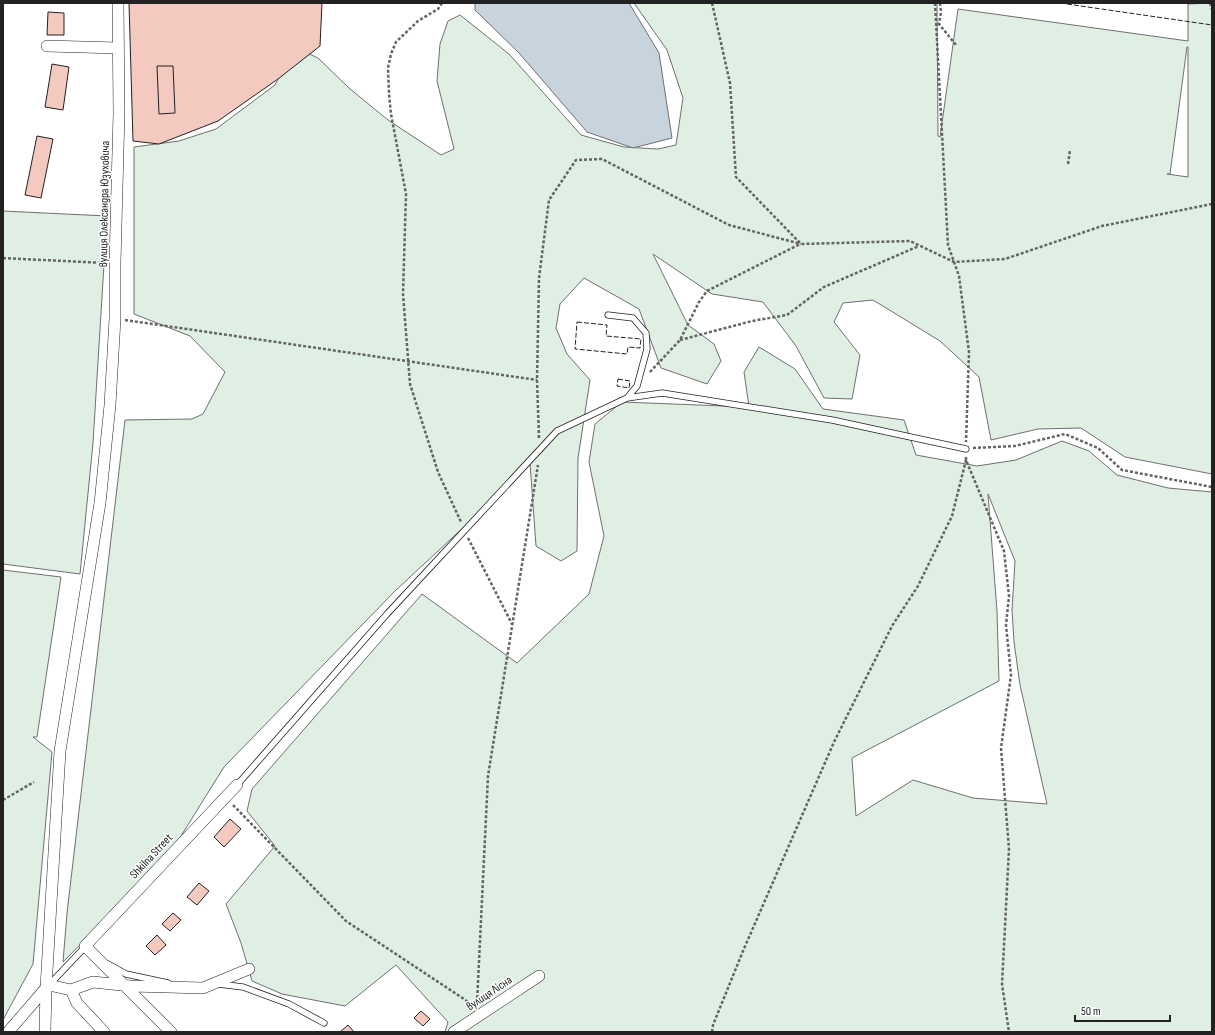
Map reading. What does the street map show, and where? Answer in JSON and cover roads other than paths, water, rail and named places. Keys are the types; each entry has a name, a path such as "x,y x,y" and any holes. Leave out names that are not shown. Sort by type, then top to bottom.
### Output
{"street":[{"name":"вулиця Олександра Юзуховича","path":"48,986 60,751 100,503 110,405 116,319 115,263 119,112 118,3"},
{"path":"46,46 118,48"},
{"name":"Shkilna Street","path":"85,946 237,785"},
{"path":"85,946 171,1032"},
{"path":"48,986 70,990 93,982 124,985 203,988 249,969"},
{"name":"вулиця Лісна","path":"454,1032 539,976"},
{"path":"8,1032 48,986"},
{"path":"45,1032 48,986"},
{"path":"70,990 77,1003 104,1032"}],"lane":[{"path":"608,315 633,318 646,333 647,349 637,386 627,398"},
{"path":"237,785 387,614 557,431 627,398 662,393 669,394 832,420 966,449"},
{"path":"48,986 85,946 100,959 126,974 172,984 213,984 242,987 289,1004 324,1023"}]}
